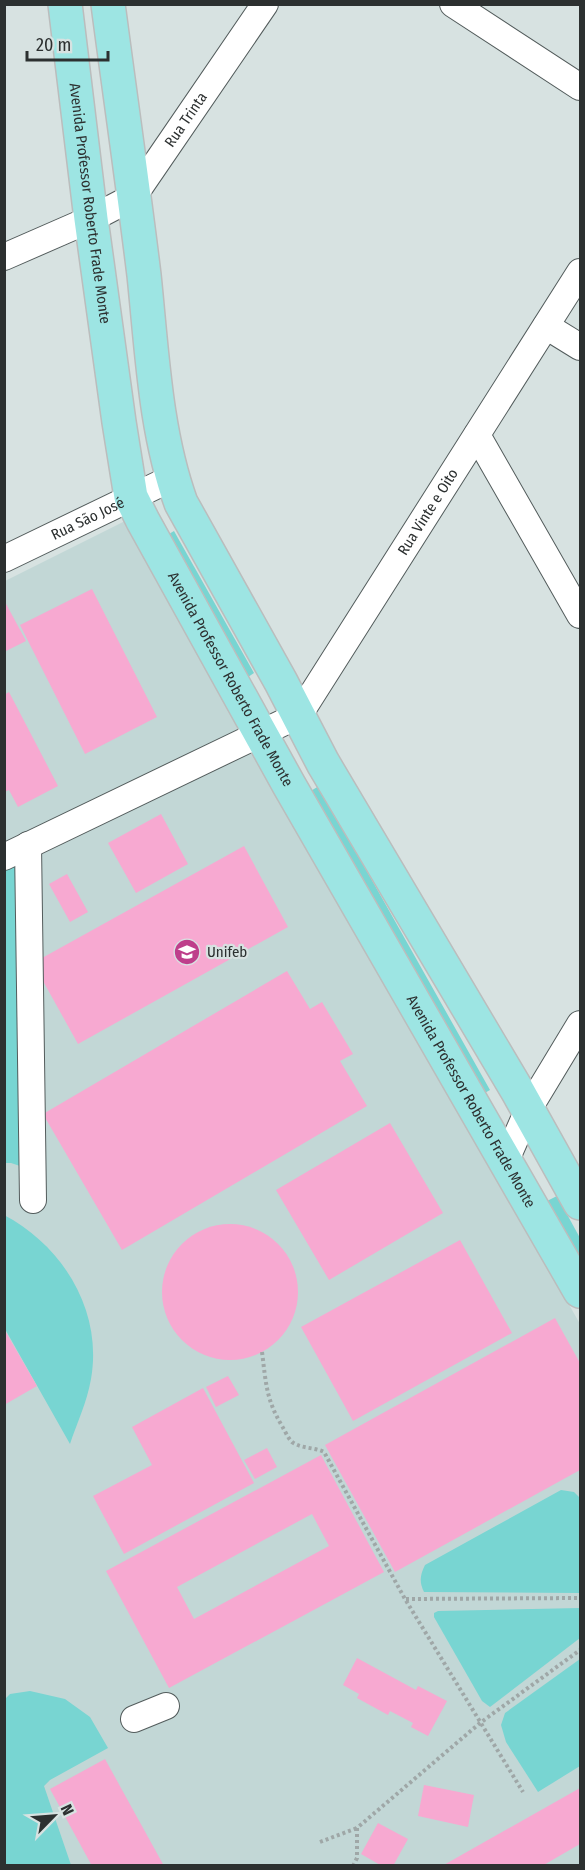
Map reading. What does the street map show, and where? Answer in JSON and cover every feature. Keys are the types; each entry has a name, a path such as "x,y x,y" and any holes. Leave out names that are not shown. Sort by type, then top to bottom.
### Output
{"main road":[{"name":"Avenida Professor Roberto Frade Monte","path":"64,4 91,219 131,497 142,521 294,795 580,1291"},
{"path":"108,4 160,417 172,478 181,503 299,715 323,763 580,1200"}],"street":[{"name":"Rua Trinta","path":"4,257 91,219 133,197 265,4"},
{"path":"453,4 580,87"},
{"name":"Rua Vinte e Oito","path":"299,715 580,272"},
{"path":"546,326 580,348"},
{"path":"477,435 580,615"},
{"name":"Rua São José","path":"4,559 172,478"},
{"path":"4,857 299,715"},
{"path":"28,845 33,1200"},
{"path":"506,1160 528,1110 577,1039"},
{"path":"134,1719 166,1706"}],"path":[{"path":"262,1352 268,1398 272,1409 291,1441 301,1447 324,1452 405,1599 523,1792"},
{"path":"405,1599 580,1598"},
{"path":"320,1842 357,1828 480,1723 580,1650"},
{"path":"354,1866 357,1858 357,1828"}],"shaded area":[{"name":"Unifeb","path":"125,521 580,1324 580,1865 5,1866 5,581"},
{"path":"174,531 254,673 245,679 164,537"},
{"path":"319,786 490,1090 481,1095 309,792"},
{"path":"23,867 23,1167 5,1163 5,870"},
{"path":"557,1196 580,1238 580,1261 547,1201"},
{"path":"4,1215 25,1228 44,1244 61,1263 84,1305 91,1329 93,1354 91,1379 70,1444 5,1329"},
{"path":"561,1490 574,1492 580,1498 580,1593 424,1592 421,1578 425,1565"},
{"path":"580,1608 580,1638 490,1707 482,1701 434,1617 434,1613 438,1611"},
{"path":"580,1659 580,1766 538,1792 506,1742 501,1725 505,1713"},
{"path":"30,1691 65,1699 90,1717 108,1748 50,1780 44,1786 71,1865 5,1865 5,1699 10,1694"}],"building":[{"path":"92,589 157,717 85,754 20,625"},
{"path":"4,600 26,641 4,652"},
{"path":"9,692 58,786 18,807 9,790 4,792 4,695"},
{"path":"161,814 188,864 136,893 108,843"},
{"path":"244,846 288,927 78,1044 33,963"},
{"path":"67,874 88,912 70,922 49,884"},
{"path":"287,971 310,1009 322,1002 353,1054 340,1061 367,1106 122,1250 43,1114"},
{"path":"390,1123 443,1213 329,1280 276,1190"},
{"path":"230,1224 256,1229 278,1244 293,1266 298,1292 293,1318 278,1340 256,1355 230,1360 204,1355 182,1340 167,1318 162,1292 167,1266 182,1244 204,1229"},
{"path":"460,1240 512,1333 353,1421 301,1327"},
{"path":"555,1318 580,1363 580,1470 395,1572 325,1445"},
{"path":"4,1329 37,1386 4,1405"},
{"path":"228,1376 239,1395 216,1407 206,1387"},
{"path":"203,1388 254,1483 124,1554 93,1496 152,1465 132,1427"},
{"path":"267,1448 277,1467 255,1479 244,1460"},
{"path":"321,1455 384,1572 169,1688 106,1571","holes":["312,1514 329,1546 194,1619 177,1587"]},
{"path":"357,1658 416,1690 418,1686 447,1701 428,1736 411,1727 413,1723 390,1711 388,1715 357,1698 359,1694 343,1685"},
{"path":"105,1759 164,1866 92,1866 50,1789"},
{"path":"424,1785 474,1795 468,1827 418,1816"},
{"path":"580,1788 580,1844 542,1866 442,1866"},
{"path":"378,1823 408,1839 393,1866 382,1866 361,1854"}],"place":[{"name":"Unifeb","path":"187,952"}]}
